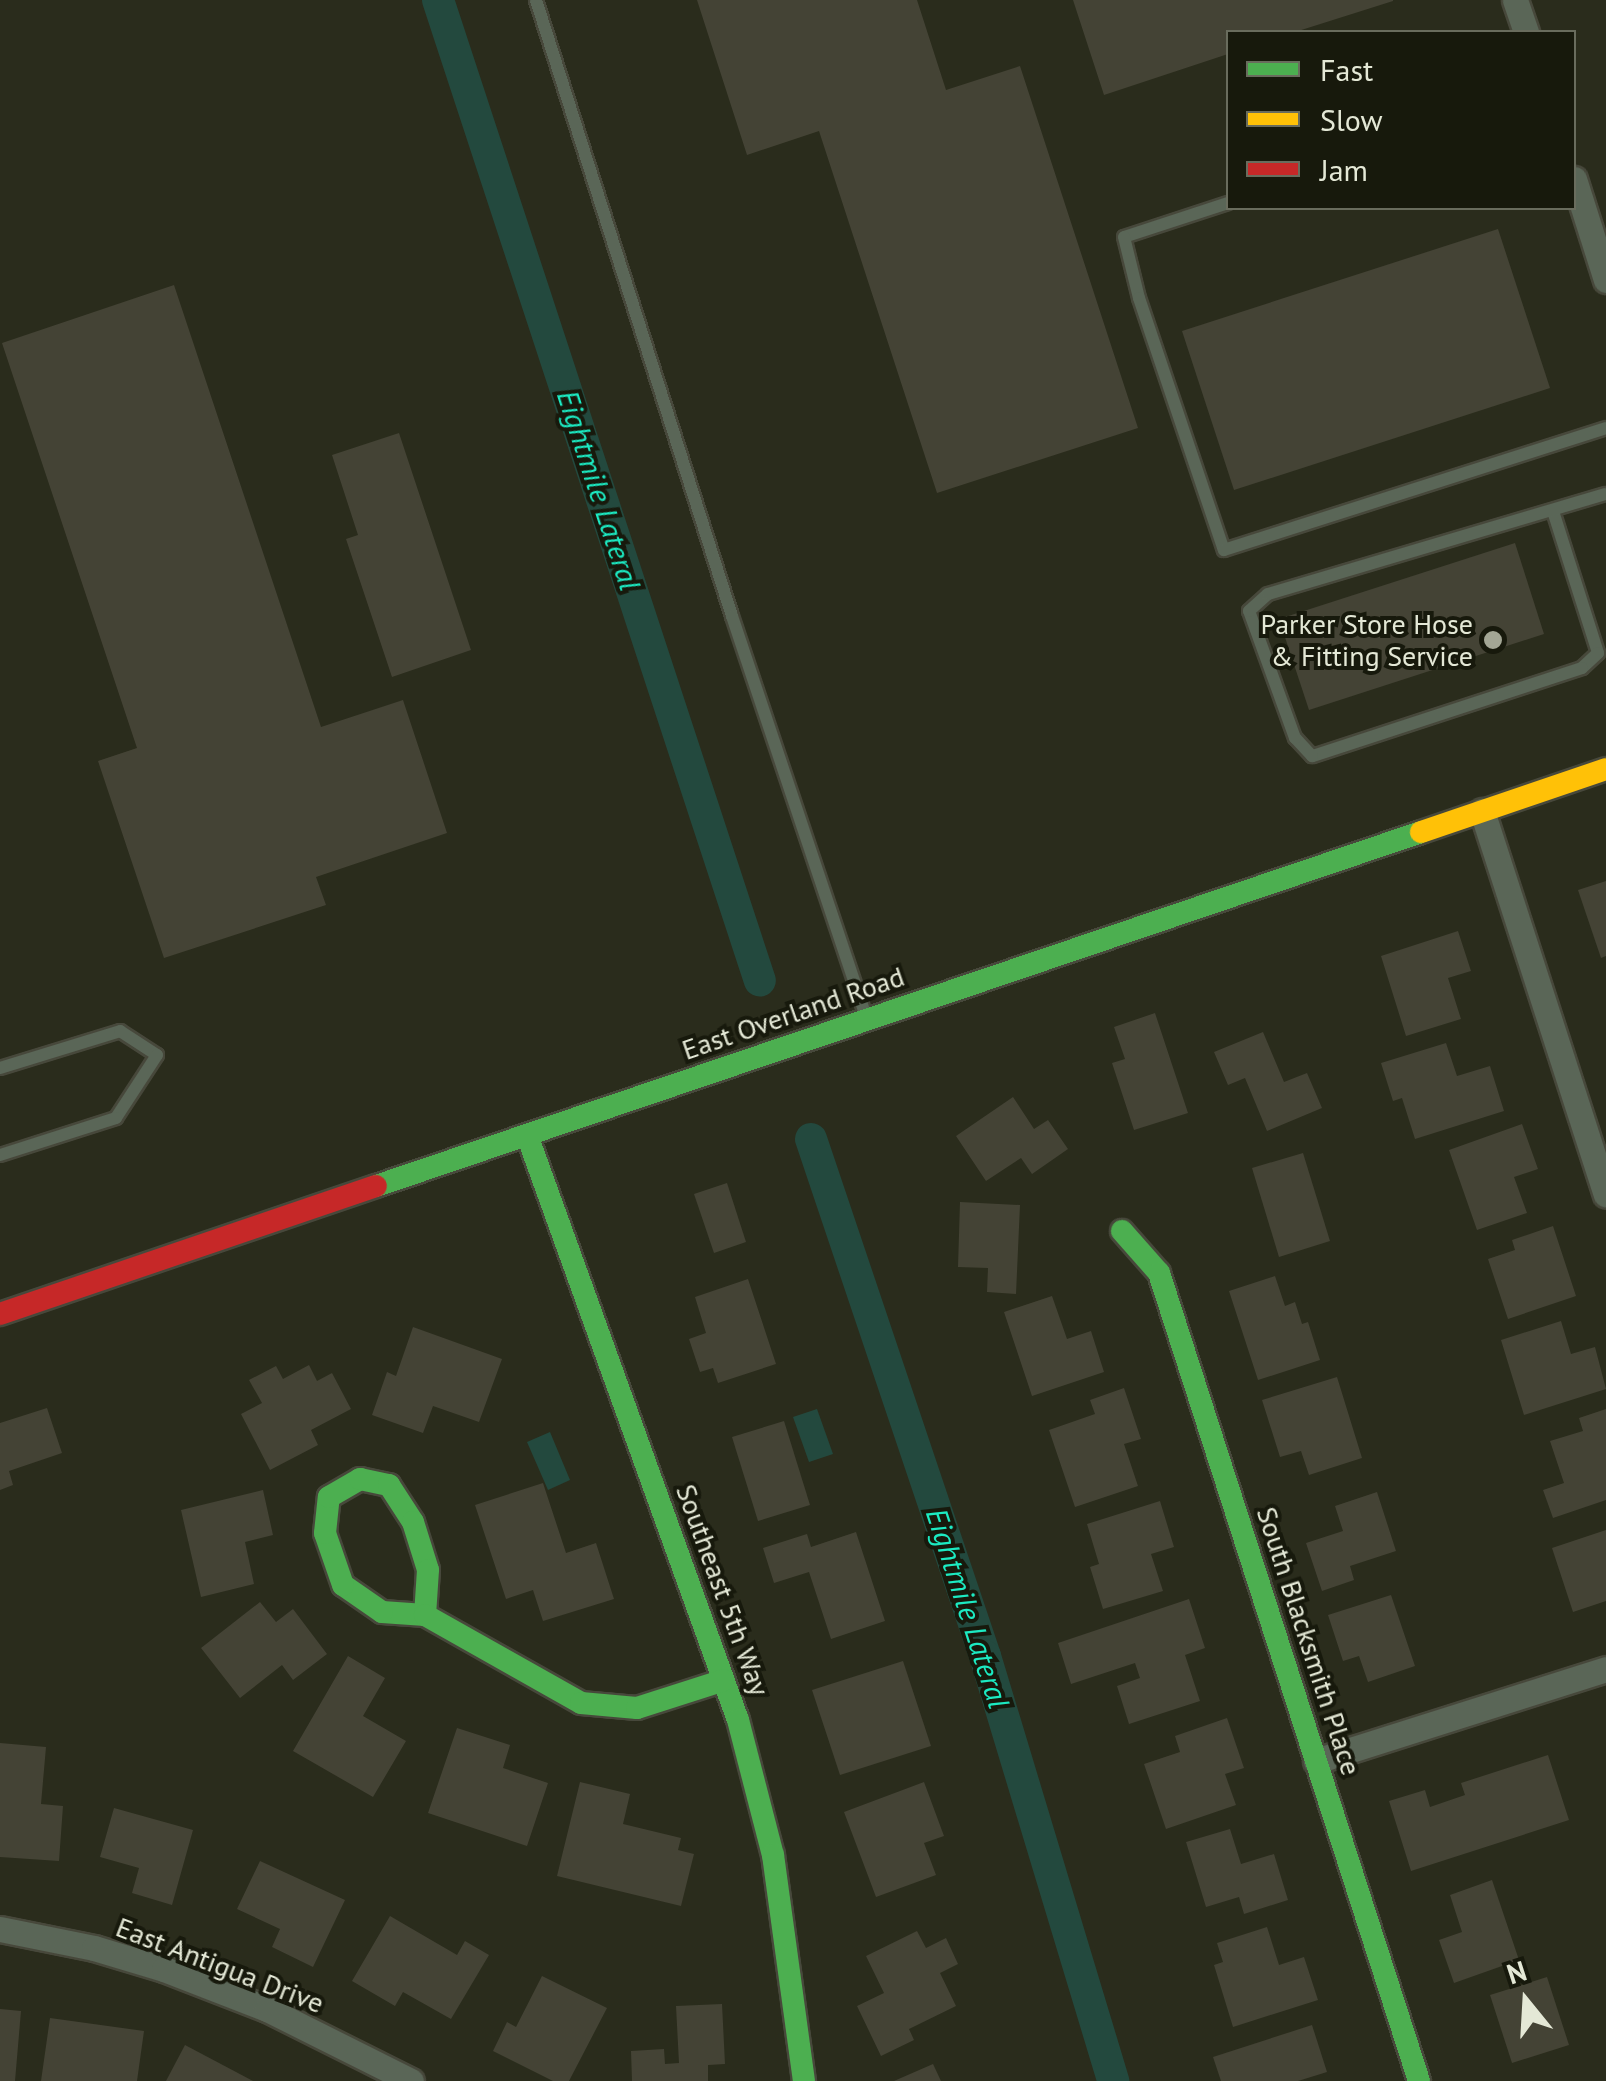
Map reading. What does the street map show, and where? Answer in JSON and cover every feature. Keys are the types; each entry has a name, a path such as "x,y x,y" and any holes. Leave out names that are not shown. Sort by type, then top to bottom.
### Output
{"street":[{"path":"1516,0 1525,30"},
{"path":"1576,185 1606,280"},
{"name":"East Overland Road","path":"0,1314 1606,769"},
{"path":"1482,811 1606,1194"},
{"name":"Southeast 5th Way","path":"527,1135 724,1680 774,1855 804,2081"},
{"name":"South Blacksmith Place","path":"1122,1231 1159,1273 1419,2081"},
{"path":"425,1615 428,1570 413,1522 389,1485 360,1479 328,1497 325,1534 344,1585 382,1612 425,1615 581,1702 610,1709 637,1708 724,1680"},
{"path":"1316,1761 1606,1669"},
{"name":"East Antigua Drive","path":"0,1929 164,1969 266,2009 411,2081"}],"lane":[{"path":"536,0 732,616 866,1019"},
{"path":"1226,204 1124,238 1139,298 1224,550 1606,428"},
{"path":"1553,512 1598,652 1582,668 1312,756 1295,738 1249,610 1268,594 1606,494"},
{"path":"0,1068 120,1030 158,1055 116,1118 0,1155"}],"water":[{"path":"817,1409 833,1454 809,1462 793,1417"},
{"path":"550,1432 570,1480 548,1490 527,1442"}],"building":[{"path":"697,0 917,0 946,90 1020,66 1138,428 937,493 819,131 747,155"},
{"path":"1073,0 1393,0 1301,30 1226,30 1226,55 1104,95"},
{"path":"1498,229 1550,388 1234,490 1182,331"},
{"path":"174,285 321,727 403,700 447,833 316,877 326,905 164,958 98,761 137,748 2,343"},
{"path":"399,433 471,650 392,677 346,539 358,535 332,455"},
{"path":"1515,543 1544,634 1309,710 1279,619"},
{"path":"1606,881 1606,956 1601,958 1578,890"},
{"path":"1458,931 1471,971 1448,978 1461,1019 1406,1036 1381,956"},
{"path":"1155,1013 1188,1113 1134,1130 1112,1063 1125,1059 1114,1027"},
{"path":"1263,1032 1284,1082 1307,1073 1322,1108 1267,1131 1245,1078 1228,1085 1214,1052"},
{"path":"1446,1043 1457,1076 1490,1066 1504,1111 1415,1139 1402,1098 1393,1101 1381,1063"},
{"path":"1013,1097 1034,1129 1048,1120 1068,1149 1032,1174 1021,1158 986,1181 956,1136"},
{"path":"1522,1124 1538,1169 1514,1177 1527,1213 1477,1230 1449,1150"},
{"path":"1303,1153 1330,1241 1279,1257 1252,1168"},
{"path":"727,1183 746,1242 714,1253 694,1194"},
{"path":"960,1202 1020,1205 1016,1294 987,1292 988,1268 958,1267"},
{"path":"1553,1226 1576,1296 1508,1319 1488,1259 1515,1250 1512,1240"},
{"path":"1275,1276 1285,1306 1295,1302 1302,1324 1308,1322 1320,1360 1258,1380 1229,1291"},
{"path":"748,1279 776,1364 718,1383 713,1368 700,1372 689,1339 706,1333 695,1297"},
{"path":"1052,1296 1067,1339 1091,1331 1104,1372 1032,1396 1004,1312"},
{"path":"1561,1321 1571,1354 1595,1347 1606,1389 1524,1415 1501,1340"},
{"path":"413,1327 502,1359 479,1422 433,1406 423,1433 372,1415 387,1372 396,1376"},
{"path":"309,1365 317,1381 332,1373 351,1409 311,1430 318,1445 270,1470 241,1414 262,1403 249,1380 276,1366 283,1379"},
{"path":"1337,1377 1362,1458 1309,1475 1301,1451 1280,1457 1262,1400"},
{"path":"1124,1388 1141,1439 1124,1444 1138,1486 1075,1507 1049,1430 1095,1414 1090,1400"},
{"path":"47,1408 62,1453 9,1471 13,1485 0,1490 0,1423"},
{"path":"1606,1409 1606,1500 1553,1518 1543,1490 1564,1483 1550,1441 1583,1431 1579,1418"},
{"path":"784,1421 810,1505 758,1521 732,1437"},
{"path":"543,1483 566,1553 596,1543 614,1599 543,1621 533,1590 506,1599 475,1505"},
{"path":"263,1490 273,1535 245,1542 254,1584 201,1597 181,1510"},
{"path":"1377,1492 1396,1551 1350,1566 1354,1580 1322,1591 1306,1543 1343,1531 1335,1506"},
{"path":"1160,1501 1174,1547 1151,1554 1163,1591 1103,1609 1090,1567 1099,1564 1087,1524"},
{"path":"1606,1530 1606,1601 1573,1612 1552,1548"},
{"path":"856,1532 885,1621 831,1639 809,1572 774,1583 763,1548 807,1534 811,1547"},
{"path":"1391,1595 1415,1666 1368,1682 1359,1656 1343,1661 1328,1615"},
{"path":"1189,1599 1205,1648 1185,1655 1200,1701 1129,1724 1117,1686 1140,1678 1135,1663 1071,1684 1058,1643"},
{"path":"260,1602 276,1622 293,1609 327,1654 293,1680 282,1665 240,1698 201,1648"},
{"path":"348,1656 385,1678 363,1716 406,1741 373,1797 293,1751"},
{"path":"903,1661 931,1746 840,1775 812,1690"},
{"path":"1227,1718 1244,1768 1225,1774 1236,1805 1166,1829 1144,1764 1180,1752 1175,1736"},
{"path":"457,1728 510,1745 503,1768 548,1783 527,1846 428,1813"},
{"path":"0,1743 46,1747 41,1804 63,1806 59,1861 0,1857"},
{"path":"1548,1755 1569,1820 1411,1871 1389,1801 1425,1790 1430,1807 1465,1795 1461,1783"},
{"path":"580,1782 630,1794 623,1824 681,1838 678,1850 694,1854 681,1906 557,1876"},
{"path":"924,1782 944,1836 924,1843 936,1875 876,1897 844,1812"},
{"path":"114,1808 193,1830 172,1905 132,1893 139,1868 100,1857"},
{"path":"1230,1829 1241,1864 1274,1854 1288,1900 1244,1914 1239,1897 1206,1907 1186,1842"},
{"path":"260,1861 345,1900 313,1967 272,1947 280,1929 237,1909"},
{"path":"1492,1880 1519,1960 1454,1983 1439,1940 1462,1932 1450,1895"},
{"path":"390,1916 457,1955 465,1941 489,1955 451,2019 403,1992 395,2006 352,1981"},
{"path":"1267,1927 1279,1965 1304,1957 1318,2000 1233,2027 1214,1965 1223,1962 1217,1943"},
{"path":"917,1931 926,1948 946,1938 958,1964 940,1973 956,2006 909,2029 914,2040 881,2056 857,2006 884,1993 866,1956"},
{"path":"542,1976 607,2008 569,2081 553,2081 493,2051 507,2022 516,2027"},
{"path":"1547,1977 1569,2045 1512,2063 1490,1995"},
{"path":"722,2004 725,2064 708,2065 708,2081 632,2081 631,2051 664,2049 665,2064 679,2063 676,2006"},
{"path":"0,2009 21,2011 15,2081 0,2081"},
{"path":"50,2018 144,2031 137,2081 41,2081"},
{"path":"1312,2025 1327,2072 1298,2081 1221,2081 1213,2057"},
{"path":"185,2045 253,2081 166,2081"},
{"path":"933,2064 941,2081 894,2081"}],"waterway":[{"name":"Eightmile Lateral","path":"438,0 760,981"},
{"name":"Eightmile Lateral","path":"811,1139 985,1656 1113,2081"}],"traffic: fast":[{"path":"376,1186 1421,832"},
{"path":"527,1135 738,1720 773,1855 804,2081"},
{"path":"1122,1231 1159,1273 1419,2081"},
{"path":"425,1615 382,1612 343,1585 325,1533 329,1497 360,1479 389,1485 413,1522 428,1570 425,1615 581,1703 637,1708 724,1680"}],"traffic: slow":[{"path":"1421,832 1606,769"}],"traffic: jam":[{"path":"0,1314 376,1186"}],"place":[{"name":"Parker Store Hose & Fitting Service","path":"1493,640"}]}
